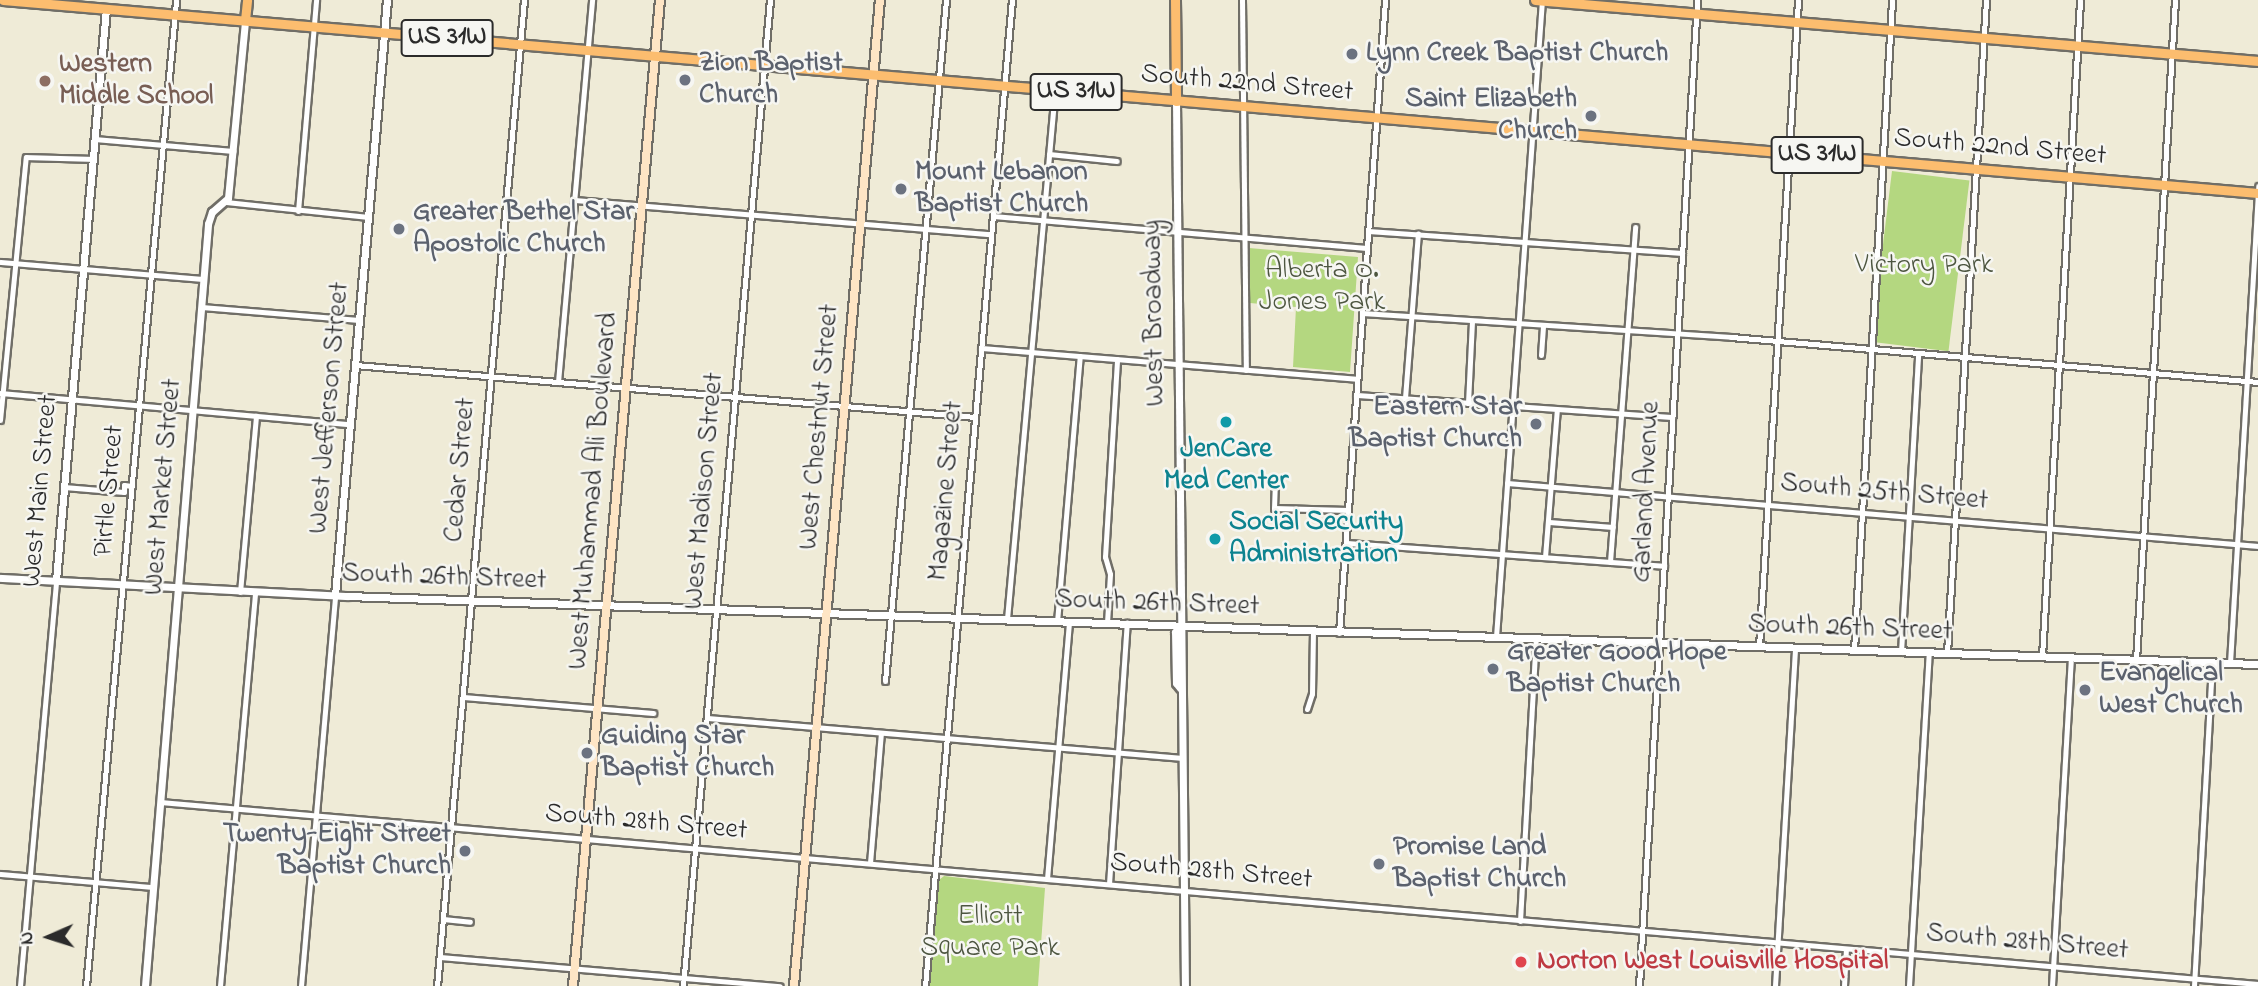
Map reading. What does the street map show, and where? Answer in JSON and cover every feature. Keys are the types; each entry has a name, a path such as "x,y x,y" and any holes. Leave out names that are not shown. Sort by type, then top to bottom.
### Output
{"main road":[{"name":"South 22nd Street","path":"3,0 106,4 174,14 938,82 2258,193"},
{"name":"West Market Street","path":"245,20 247,0"},
{"name":"West Muhammad Ali Boulevard","path":"573,986 660,0"},
{"name":"West Chestnut Street","path":"793,986 880,0"},
{"name":"West Broadway","path":"1175,0 1176,101"},
{"path":"1535,0 2258,61"}],"street":[{"name":"Pirtle Street","path":"86,986 176,0"},
{"path":"298,211 316,0"},
{"name":"West Jefferson Street","path":"301,986 387,0"},
{"name":"Cedar Street","path":"437,986 524,0"},
{"path":"558,382 592,0"},
{"name":"West Madison Street","path":"683,986 769,0"},
{"path":"885,681 946,0"},
{"name":"Magazine Street","path":"925,986 1012,0"},
{"path":"1242,0 1246,370"},
{"path":"1339,633 1385,0"},
{"path":"1496,637 1542,0"},
{"name":"Garland Avenue","path":"1639,986 1697,0"},
{"path":"1759,647 1798,0"},
{"path":"1854,650 1892,0"},
{"path":"1947,653 1986,0"},
{"path":"2042,656 2080,0"},
{"path":"2136,660 2175,0"},
{"name":"West Main Street","path":"20,986 106,4"},
{"name":"West Market Street","path":"145,986 203,279 210,217 226,202 245,20"},
{"path":"1007,619 1055,90"},
{"name":"West Broadway","path":"1176,101 1181,625 1175,632 1176,683 1180,688 1181,891 1185,986"},
{"path":"94,139 233,151"},
{"path":"1049,154 1117,161"},
{"path":"0,420 27,156 93,159"},
{"path":"2230,663 2258,186"},
{"path":"574,200 991,234"},
{"path":"226,202 368,217"},
{"path":"993,216 1367,248"},
{"path":"1610,562 1634,227"},
{"path":"1368,231 1682,253"},
{"path":"1405,398 1418,234"},
{"path":"0,262 203,279"},
{"path":"201,307 359,320"},
{"path":"1362,313 1777,341 2258,382"},
{"path":"1468,403 1472,321"},
{"path":"1541,355 1542,326"},
{"path":"981,348 1357,379"},
{"path":"1900,652 1918,353"},
{"path":"1056,621 1080,356"},
{"path":"1107,623 1110,574 1105,557 1117,359"},
{"path":"355,366 975,417"},
{"path":"1,394 350,424"},
{"path":"1356,395 1672,417"},
{"path":"1545,557 1553,486 1557,409"},
{"path":"240,592 256,416"},
{"path":"1275,480 1275,508 1348,510"},
{"name":"South 25th Street","path":"1507,483 2258,546"},
{"path":"64,487 124,492 124,485 132,486"},
{"path":"1549,522 1613,527"},
{"path":"1346,542 1664,566"},
{"name":"South 26th Street","path":"0,578 123,582 240,592 607,606 2258,664"},
{"path":"220,986 255,592"},
{"path":"1047,879 1069,622"},
{"path":"1109,884 1128,623"},
{"path":"1307,709 1312,694 1313,632"},
{"path":"1520,921 1536,639"},
{"path":"1775,986 1795,648"},
{"path":"1909,986 1929,654"},
{"path":"2052,986 2071,658"},
{"path":"2194,986 2212,662"},
{"path":"463,697 653,713"},
{"path":"707,718 1180,758"},
{"path":"870,863 881,733"},
{"name":"South 28th Street","path":"160,802 2258,984"},
{"path":"0,874 153,887"},
{"path":"443,919 470,922"},
{"path":"1844,986 1846,948"},
{"path":"440,957 780,986"}],"green space":[{"name":"Victory Park","path":"1892,171 1969,181 1948,351 1871,342"},
{"name":"Alberta O. Jones Park","path":"1249,248 1358,257 1350,372 1293,367 1296,307 1250,303"},
{"name":"Elliott Square Park","path":"944,876 1045,888 1038,986 929,986 939,880"}],"place":[{"name":"Lynn Creek Baptist Church","path":"1352,54"},
{"name":"Zion Baptist Church","path":"685,80"},
{"name":"Western Middle School","path":"45,81"},
{"name":"Saint Elizabeth Church","path":"1591,116"},
{"name":"Mount Lebanon Baptist Church","path":"901,189"},
{"name":"Greater Bethel Star Apostolic Church","path":"399,229"},
{"name":"JenCare Med Center","path":"1226,422"},
{"name":"Eastern Star Baptist Church","path":"1536,424"},
{"name":"Social Security Administration","path":"1215,539"},
{"name":"Greater Good Hope Baptist Church","path":"1493,669"},
{"name":"Evangelical West Church","path":"2085,690"},
{"name":"Guiding Star Baptist Church","path":"587,753"},
{"name":"Twenty-Eight Street Baptist Church","path":"465,851"},
{"name":"Promise Land Baptist Church","path":"1379,864"},
{"name":"Norton West Louisville Hospital","path":"1521,962"}]}
